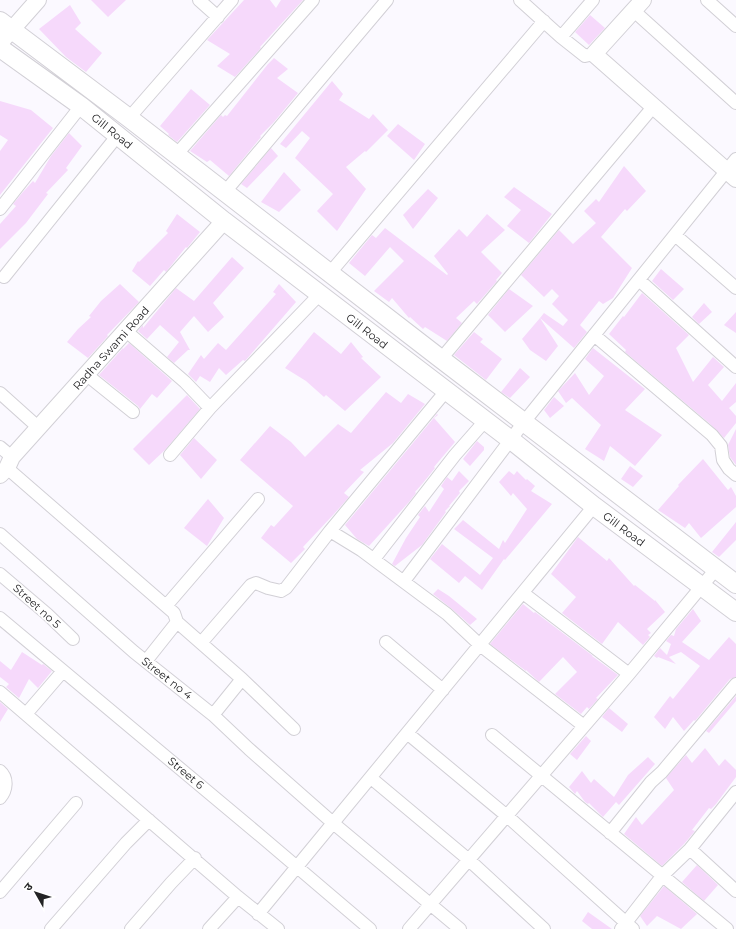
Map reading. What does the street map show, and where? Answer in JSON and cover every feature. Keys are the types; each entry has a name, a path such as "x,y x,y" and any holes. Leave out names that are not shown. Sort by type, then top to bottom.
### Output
{"main road":[{"name":"Gill Road","path":"4,31 129,118 329,274 736,584"},
{"name":"Gill Road","path":"0,48 81,106 224,221 446,391 484,422 511,440 594,506 736,612"}],"street":[{"path":"4,31 38,0"},
{"path":"199,0 218,16"},
{"path":"129,118 232,0"},
{"path":"176,155 312,0"},
{"path":"224,193 387,0"},
{"path":"520,0 561,37 585,56 594,54 639,5 736,103"},
{"path":"561,37 593,0"},
{"path":"707,0 736,26"},
{"path":"329,274 544,21"},
{"path":"594,54 731,175"},
{"path":"0,209 81,106"},
{"path":"441,359 654,108"},
{"path":"4,278 118,136"},
{"path":"404,581 524,422 594,335 675,235 731,175 736,159"},
{"name":"Radha Swami Road","path":"5,462 39,428 224,221"},
{"path":"675,235 736,288"},
{"path":"639,280 736,367"},
{"path":"170,455 210,408 320,294"},
{"path":"126,332 186,382 210,408"},
{"path":"594,335 712,435 721,446 723,460 729,469 736,475"},
{"path":"87,375 134,412"},
{"path":"201,643 251,585 256,583 281,591 286,588 330,530 446,391"},
{"path":"0,393 39,428"},
{"path":"374,559 455,455 484,422"},
{"path":"5,462 174,613 177,622 242,679 294,729"},
{"path":"166,606 258,499"},
{"path":"258,914 594,506"},
{"path":"330,530 374,559 447,614 480,645 584,726"},
{"name":"Street no 4","path":"0,534 134,652 213,715 333,823 460,929"},
{"path":"410,929 716,569"},
{"name":"Street no 5","path":"0,574 47,614 73,639"},
{"path":"523,593 628,674"},
{"name":"Street 6","path":"0,618 370,929"},
{"path":"146,661 177,622"},
{"path":"386,642 443,690"},
{"path":"26,714 63,671"},
{"path":"213,715 242,679"},
{"path":"610,833 651,782 662,772 736,684"},
{"path":"0,692 195,858 238,897 278,929"},
{"path":"407,733 507,816 627,927 663,875 690,849 736,792"},
{"path":"492,734 727,929"},
{"path":"0,771 4,775 6,786 0,798"},
{"path":"371,778 469,860 544,929"},
{"path":"0,892 76,803"},
{"path":"51,929 126,843 149,820"},
{"path":"690,849 736,892"},
{"path":"131,929 195,858"},
{"path":"209,929 238,897"}],"building":[{"path":"91,0 126,0 108,17"},
{"path":"244,0 270,0 276,8 281,0 303,0 235,77 217,66 230,54 207,40"},
{"path":"70,5 81,23 75,29 102,53 86,72 66,57 39,29"},
{"path":"590,15 605,28 589,45 575,32"},
{"path":"274,58 288,69 277,78 298,93 274,122 260,136 261,137 229,176 210,160 207,162 190,151 221,115 223,117 225,115 227,116"},
{"path":"332,81 343,94 339,100 369,119 373,114 388,130 366,152 365,151 346,167 366,189 337,231 317,211 333,194 295,158 310,138 302,131 286,148 280,144"},
{"path":"191,89 210,105 177,142 160,126"},
{"path":"0,101 31,110 53,128 0,195 0,151 8,140 0,135"},
{"path":"398,124 425,144 414,160 387,136"},
{"path":"69,133 82,146 66,168 68,170 46,193 48,194 26,223 0,249 0,224 16,206 13,204 23,192 33,181 35,183 51,156"},
{"path":"271,148 278,156 247,188 241,184"},
{"path":"624,166 646,191 627,211 625,209 601,237 632,268 613,298 603,304 599,301 580,325 587,332 574,348 540,318 544,313 563,326 568,320 552,304 559,296 552,289 544,297 521,275 559,230 573,244 596,223 584,211 596,199 599,202"},
{"path":"284,172 301,190 279,212 261,202"},
{"path":"514,187 552,214 529,243 507,226 521,210 504,197"},
{"path":"428,189 438,198 413,229 403,215"},
{"path":"177,214 200,232 166,272 164,270 150,286 132,271 138,261 139,262 168,233 166,231"},
{"path":"487,214 505,230 481,252 502,273 477,304 474,301 456,318 462,323 447,341 425,327 423,329 410,317 409,318 392,298 389,302 374,291 404,261 390,247 365,276 349,263 372,235 376,238 385,228 447,275 448,274 434,256 459,229 467,237"},
{"path":"232,257 244,268 213,303 224,317 208,332 194,316 180,332 190,350 188,350 174,363 167,357 179,342 160,325 147,339 138,331 143,325 143,328 176,288 194,301"},
{"path":"661,269 684,289 673,300 652,281"},
{"path":"120,284 139,302 107,335 108,336 88,358 67,342 91,317 89,316 101,301"},
{"path":"279,284 296,302 245,361 243,360 226,375 219,368 210,382 200,376 196,382 188,374 201,355 204,359 218,343 226,350 276,294 273,292"},
{"path":"509,289 533,306 505,332 488,315"},
{"path":"642,293 689,335 676,348 693,382 713,357 724,367 708,385 722,401 736,383 736,402 729,408 736,416 736,423 724,438 709,423 625,352 626,350 609,334"},
{"path":"704,303 712,312 699,324 692,317"},
{"path":"736,312 736,333 724,325"},
{"path":"540,318 558,346 546,361 530,350 522,339"},
{"path":"314,332 341,354 351,342 363,357 361,358 381,377 345,411 326,395 324,397 306,381 285,368"},
{"path":"474,332 483,339 480,342 502,359 486,380 454,355"},
{"path":"129,343 172,381 157,398 152,394 140,409 99,375"},
{"path":"593,348 645,389 625,410 662,435 635,466 610,446 604,461 585,449 601,425 572,398 566,403 558,391 575,373 589,395 604,376 585,359"},
{"path":"520,368 530,377 510,398 501,392"},
{"path":"386,392 401,403 408,394 425,404 393,443 360,470 364,472 344,493 349,497 303,547 305,549 291,563 261,538 271,525 274,527 293,506 240,460 270,426 291,442 305,457 338,424 351,433"},
{"path":"187,395 200,409 165,450 149,465 133,449"},
{"path":"554,397 564,406 550,418 544,410"},
{"path":"437,414 438,415 434,418 455,442 434,467 435,468 415,492 416,493 409,502 369,546 357,539 345,525"},
{"path":"736,429 736,465 730,457 728,445"},
{"path":"194,438 217,460 201,479 180,455"},
{"path":"477,441 484,447 484,450 470,466 463,459"},
{"path":"703,459 728,490 731,487 736,496 736,507 701,538 689,523 685,528 658,510 679,486 678,485"},
{"path":"630,466 643,476 633,487 621,479"},
{"path":"459,471 469,481 459,491 460,493 445,511 446,512 422,545 395,566 392,564 406,538 420,517 418,515 425,506 429,512 444,489 441,486 447,477 452,481"},
{"path":"509,471 514,475 517,471 535,486 531,491 552,504 505,560 504,559 482,590 465,576 459,583 430,559 442,544 480,575 493,558 454,529 463,520 499,549 503,540 505,543 527,509 513,493 511,496 499,482"},
{"path":"208,499 224,518 207,546 184,528"},
{"path":"736,522 736,540 719,557 712,552"},
{"path":"578,537 607,561 609,558 634,586 635,585 655,600 665,612 647,629 651,633 648,635 650,637 643,645 618,622 602,644 562,613 576,597 551,574"},
{"path":"438,589 477,619 470,625 433,594"},
{"path":"523,604 618,675 596,698 598,699 589,709 587,707 581,714 555,694 577,672 563,657 539,682 526,670 490,644"},
{"path":"693,609 701,621 682,642 709,660 729,637 736,644 736,677 730,679 695,721 694,720 684,731 673,717 665,729 654,717 670,696 673,699 700,666 681,652 669,657 676,664 654,656 660,648 667,655 671,644 666,641 671,635 674,636 676,629"},
{"path":"22,652 52,671 38,688 29,679 19,698 6,687 9,684 0,677 0,661 11,670"},
{"path":"736,696 736,701 709,733 706,731"},
{"path":"0,702 8,709 0,722"},
{"path":"609,708 628,724 622,732 602,717"},
{"path":"586,736 591,741 577,760 570,754"},
{"path":"705,748 719,766 725,759 736,770 736,777 716,804 711,809 709,808 692,830 695,831 662,866 624,834 636,817 642,825 674,790 666,778 686,755 692,763"},
{"path":"648,757 655,764 619,805 616,802 603,817 589,803 588,804 585,802 577,791 575,794 569,787 582,771 591,783 594,779 614,797 628,775"},
{"path":"697,865 718,885 704,901 682,882"},
{"path":"664,886 697,914 681,929 657,916 647,926 640,916"},
{"path":"588,912 612,929 592,929 582,921"}]}
